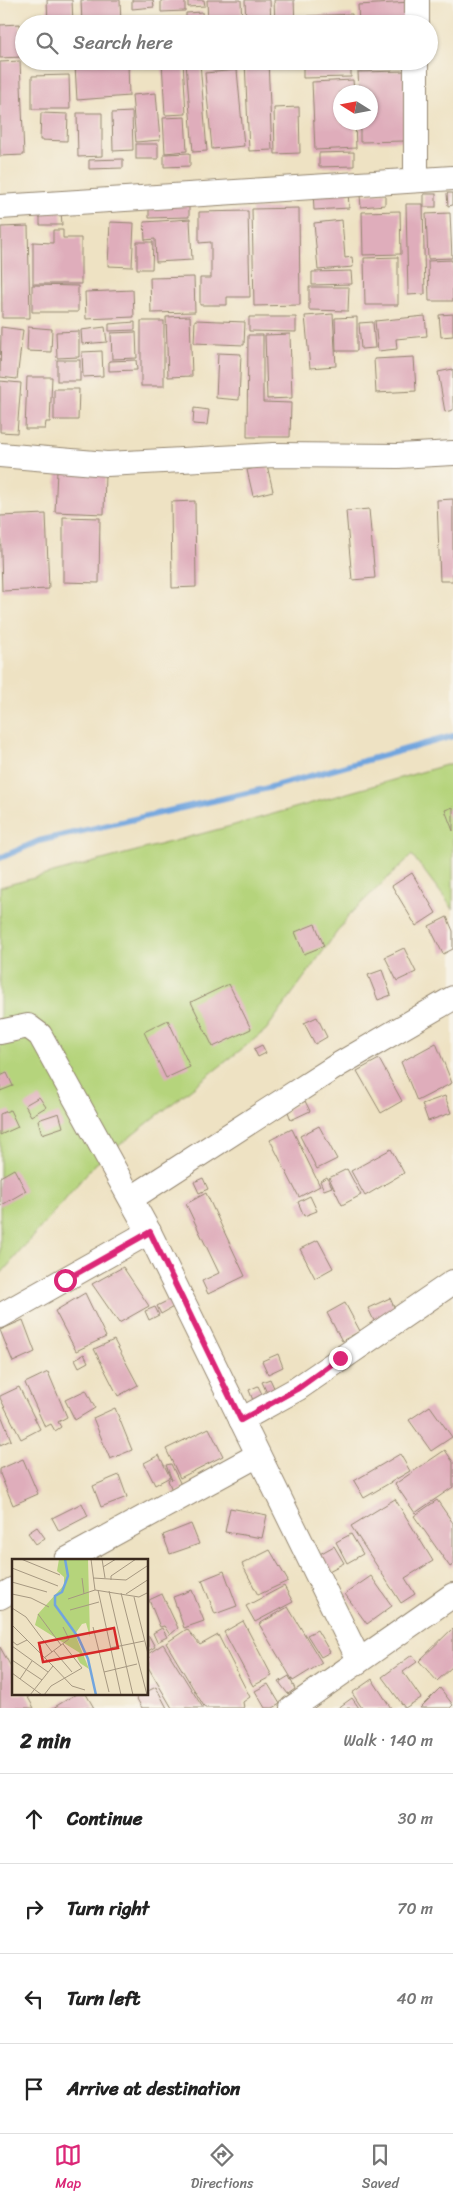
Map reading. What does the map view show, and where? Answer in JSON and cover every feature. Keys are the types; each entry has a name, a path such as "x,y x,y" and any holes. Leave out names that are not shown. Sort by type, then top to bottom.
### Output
{"street":[{"path":"416,15 417,0"},
{"path":"416,70 416,180"},
{"path":"0,207 453,178"},
{"path":"0,455 106,464 274,455 398,456 453,453"},
{"path":"132,1198 338,1065 453,998"},
{"path":"0,1032 28,1026 40,1035 150,1232 359,1660"},
{"path":"0,1316 150,1232"},
{"path":"241,1420 297,1389 453,1282"},
{"path":"68,1559 258,1455"},
{"path":"0,1596 12,1590"},
{"path":"292,1708 453,1594"}],"green space":[{"path":"453,763 453,909 412,855 350,914 266,1030 93,1166 0,1275 0,887 231,826"}],"building":[{"path":"47,0 72,0 73,15 48,15"},
{"path":"81,0 120,0 121,15 82,15"},
{"path":"132,0 153,0 154,7 132,9"},
{"path":"161,0 185,0 185,11 161,12"},
{"path":"188,0 204,0 205,6 188,7"},
{"path":"207,0 241,0 242,15 208,15"},
{"path":"245,0 270,0 271,15 246,15"},
{"path":"274,0 294,0 295,15 275,15"},
{"path":"411,2 412,15 359,15 358,5"},
{"path":"202,12 202,15 186,15 186,13"},
{"path":"15,24 15,57 0,58 0,25"},
{"path":"15,61 15,70 20,70 24,155 0,156 0,62"},
{"path":"75,70 128,70 129,96 77,100"},
{"path":"162,70 184,70 186,114 165,115"},
{"path":"187,70 201,70 207,151 193,152"},
{"path":"237,70 244,146 212,149 205,73"},
{"path":"245,70 268,70 272,150 249,151"},
{"path":"303,70 351,70 351,77 303,78"},
{"path":"404,71 406,141 360,142 360,130 378,130 378,85 359,85 358,72"},
{"path":"69,75 70,109 32,109 32,76"},
{"path":"353,80 353,85 333,85 333,130 355,130 356,148 315,150 312,82"},
{"path":"156,93 160,140 136,142 132,95"},
{"path":"299,107 300,153 275,154 274,108"},
{"path":"132,112 133,150 113,151 112,113"},
{"path":"41,113 68,114 67,141 40,140"},
{"path":"77,113 102,113 102,156 78,157"},
{"path":"185,117 187,151 165,153 163,118"},
{"path":"136,144 158,144 158,159 136,159"},
{"path":"354,152 354,166 319,167 319,153"},
{"path":"190,153 190,166 164,167 164,154"},
{"path":"123,159 123,168 89,169 89,160"},
{"path":"348,190 349,208 314,210 313,191"},
{"path":"385,193 385,205 361,207 360,195"},
{"path":"447,193 453,193 453,205 448,206"},
{"path":"424,194 436,194 436,207 424,207"},
{"path":"189,202 189,217 149,218 149,203"},
{"path":"406,204 423,204 425,294 408,295"},
{"path":"299,208 300,305 254,306 252,209"},
{"path":"61,211 62,225 40,225 40,212"},
{"path":"248,211 250,297 227,297 227,305 200,305 200,278 211,278 211,242 199,243 199,212"},
{"path":"400,211 401,254 363,255 362,212"},
{"path":"450,213 452,258 428,259 426,214"},
{"path":"190,219 192,260 156,262 155,239 145,240 144,222"},
{"path":"342,220 345,258 352,257 353,267 318,270 314,223"},
{"path":"110,222 134,223 132,267 108,266"},
{"path":"28,226 30,318 2,318 1,227"},
{"path":"53,230 63,230 63,238 81,238 81,284 33,284 33,242 53,243"},
{"path":"137,242 153,242 152,269 137,269"},
{"path":"398,257 398,305 365,305 364,258"},
{"path":"452,260 453,301 429,301 428,261"},
{"path":"351,271 352,284 312,285 312,272"},
{"path":"194,277 195,312 151,313 150,278"},
{"path":"32,285 78,286 78,312 32,312"},
{"path":"309,287 349,287 348,311 309,310"},
{"path":"133,290 134,317 86,319 85,292"},
{"path":"333,314 336,366 310,368 305,316"},
{"path":"453,314 453,336 441,337 439,315"},
{"path":"190,316 192,376 168,377 166,317"},
{"path":"425,316 427,336 396,339 397,349 378,351 375,321"},
{"path":"249,317 296,317 296,332 249,331"},
{"path":"357,317 357,351 336,351 335,318"},
{"path":"195,320 245,322 244,345 194,343"},
{"path":"141,321 164,321 164,386 141,386"},
{"path":"135,322 135,330 109,331 109,324"},
{"path":"373,322 375,348 361,349 359,323"},
{"path":"1,327 23,330 17,379 0,377"},
{"path":"28,327 52,329 51,352 27,351"},
{"path":"105,327 107,342 82,344 81,330"},
{"path":"79,331 79,357 57,358 56,332"},
{"path":"136,332 137,358 112,359 111,333"},
{"path":"290,334 292,398 267,399 265,335"},
{"path":"248,335 263,335 263,402 291,403 290,437 247,437"},
{"path":"102,351 103,376 83,377 82,352"},
{"path":"218,353 241,354 239,400 216,398"},
{"path":"414,357 416,391 376,393 374,359"},
{"path":"57,360 80,360 80,381 57,381"},
{"path":"136,360 137,370 109,371 109,361"},
{"path":"453,369 453,410 445,412 438,372"},
{"path":"27,377 52,377 50,422 46,422 45,429 25,429"},
{"path":"0,381 21,383 17,433 0,432"},
{"path":"54,389 79,389 78,420 54,420"},
{"path":"194,408 209,410 207,425 193,424"},
{"path":"267,465 273,491 253,496 247,470"},
{"path":"57,471 105,472 104,514 55,512"},
{"path":"453,499 453,581 440,581 437,500"},
{"path":"195,501 196,587 172,588 171,502"},
{"path":"369,509 375,578 352,580 346,511"},
{"path":"46,514 49,589 2,591 0,516"},
{"path":"63,517 100,518 99,583 63,582"},
{"path":"453,807 453,831 445,810"},
{"path":"412,873 436,913 416,926 392,886"},
{"path":"447,917 453,931 453,949 443,954 429,926"},
{"path":"315,924 324,946 304,954 295,932"},
{"path":"404,948 416,972 397,981 385,957"},
{"path":"382,970 391,995 378,1000 368,975"},
{"path":"229,984 251,1029 213,1047 191,1002"},
{"path":"317,1017 327,1037 315,1044 304,1023"},
{"path":"168,1020 190,1067 166,1078 144,1032"},
{"path":"436,1043 452,1083 417,1101 401,1062"},
{"path":"262,1045 266,1053 258,1057 254,1049"},
{"path":"379,1059 402,1101 381,1113 357,1071"},
{"path":"7,1073 13,1086 0,1091 0,1076"},
{"path":"445,1096 451,1113 428,1121 422,1104"},
{"path":"39,1097 46,1107 31,1116 25,1105"},
{"path":"305,1101 310,1111 291,1120 287,1109"},
{"path":"10,1110 18,1127 0,1135 0,1114"},
{"path":"59,1113 63,1127 42,1134 38,1120"},
{"path":"319,1126 337,1159 317,1169 300,1136"},
{"path":"292,1129 320,1186 299,1197 270,1140"},
{"path":"391,1149 404,1173 365,1196 351,1171"},
{"path":"14,1169 26,1191 0,1206 0,1177"},
{"path":"347,1169 361,1195 342,1205 329,1178"},
{"path":"327,1177 332,1187 324,1190 320,1181"},
{"path":"203,1178 208,1189 199,1193 194,1182"},
{"path":"206,1193 245,1276 208,1294 202,1281 219,1273 186,1204"},
{"path":"310,1196 317,1211 304,1216 298,1202"},
{"path":"318,1240 333,1268 315,1278 300,1249"},
{"path":"123,1267 149,1306 119,1323 92,1284"},
{"path":"85,1293 106,1337 76,1351 55,1311"},
{"path":"390,1298 397,1314 375,1323 368,1308"},
{"path":"171,1299 175,1306 161,1314 157,1306"},
{"path":"345,1303 360,1331 342,1341 327,1313"},
{"path":"155,1307 159,1315 149,1320 145,1311"},
{"path":"23,1320 35,1352 13,1362 0,1330"},
{"path":"114,1340 138,1385 118,1396 94,1349"},
{"path":"84,1354 88,1362 79,1367 75,1359"},
{"path":"278,1354 283,1367 268,1374 262,1361"},
{"path":"48,1372 67,1417 58,1422 61,1427 55,1431 51,1424 45,1427 25,1383"},
{"path":"270,1379 276,1392 268,1395 262,1382"},
{"path":"258,1386 264,1398 254,1403 249,1390"},
{"path":"19,1387 40,1429 21,1439 0,1398 0,1396"},
{"path":"86,1390 95,1408 75,1420 65,1400"},
{"path":"430,1406 452,1437 431,1451 409,1420"},
{"path":"115,1408 132,1450 110,1459 93,1418"},
{"path":"0,1412 11,1440 0,1445"},
{"path":"209,1428 223,1456 180,1478 166,1449"},
{"path":"445,1450 453,1462 453,1487 415,1513 395,1484"},
{"path":"400,1454 410,1471 364,1498 354,1481"},
{"path":"159,1455 170,1477 155,1485 144,1463"},
{"path":"23,1459 38,1494 13,1505 0,1474 0,1469"},
{"path":"171,1464 183,1489 173,1493 168,1480 171,1478 172,1480 166,1465"},
{"path":"119,1475 127,1497 101,1507 93,1486"},
{"path":"395,1499 433,1561 405,1578 415,1594 401,1603 351,1526"},
{"path":"437,1500 453,1523 453,1565 450,1567 414,1516"},
{"path":"82,1503 88,1516 59,1531 52,1518"},
{"path":"230,1508 267,1515 262,1538 225,1532"},
{"path":"191,1524 199,1544 170,1554 163,1535"},
{"path":"37,1527 45,1538 36,1544 28,1533"},
{"path":"351,1534 363,1554 347,1563 336,1542"},
{"path":"334,1546 344,1563 327,1572 318,1555"},
{"path":"270,1550 288,1581 258,1595 242,1564"},
{"path":"224,1571 237,1606 215,1614 202,1580"},
{"path":"371,1576 392,1606 367,1624 345,1594"},
{"path":"284,1586 293,1602 255,1622 246,1606"},
{"path":"192,1590 204,1621 184,1628 173,1597"},
{"path":"162,1594 178,1628 170,1635 164,1626 160,1627 149,1600"},
{"path":"288,1607 322,1663 293,1681 259,1624"},
{"path":"243,1621 272,1676 253,1686 224,1632"},
{"path":"162,1628 167,1637 157,1642 153,1633"},
{"path":"453,1628 453,1666 437,1681 419,1661"},
{"path":"187,1629 200,1645 218,1635 250,1697 243,1702 244,1708 205,1708 166,1643"},
{"path":"317,1630 330,1652 321,1657 307,1635"},
{"path":"149,1636 155,1647 149,1650"},
{"path":"163,1644 203,1708 172,1708 149,1669 149,1653"},
{"path":"0,1647 12,1668 12,1696 27,1696 34,1708 0,1708"},
{"path":"412,1655 417,1662 403,1672 421,1698 405,1708 382,1677"},
{"path":"289,1676 295,1689 288,1694 279,1682"},
{"path":"372,1679 391,1708 362,1708 352,1693"},
{"path":"268,1684 280,1704 273,1708 265,1708 255,1691"},
{"path":"156,1687 167,1708 142,1708 136,1697 149,1696 149,1690"},
{"path":"440,1688 453,1705 450,1708 420,1708"},
{"path":"73,1696 87,1696 94,1708 53,1708"},
{"path":"352,1698 359,1708 338,1708"}],"waterway":[{"path":"0,858 39,841 264,789 453,736"}],"route":[{"path":"65,1280 150,1232 241,1420 297,1389 340,1358"}]}
